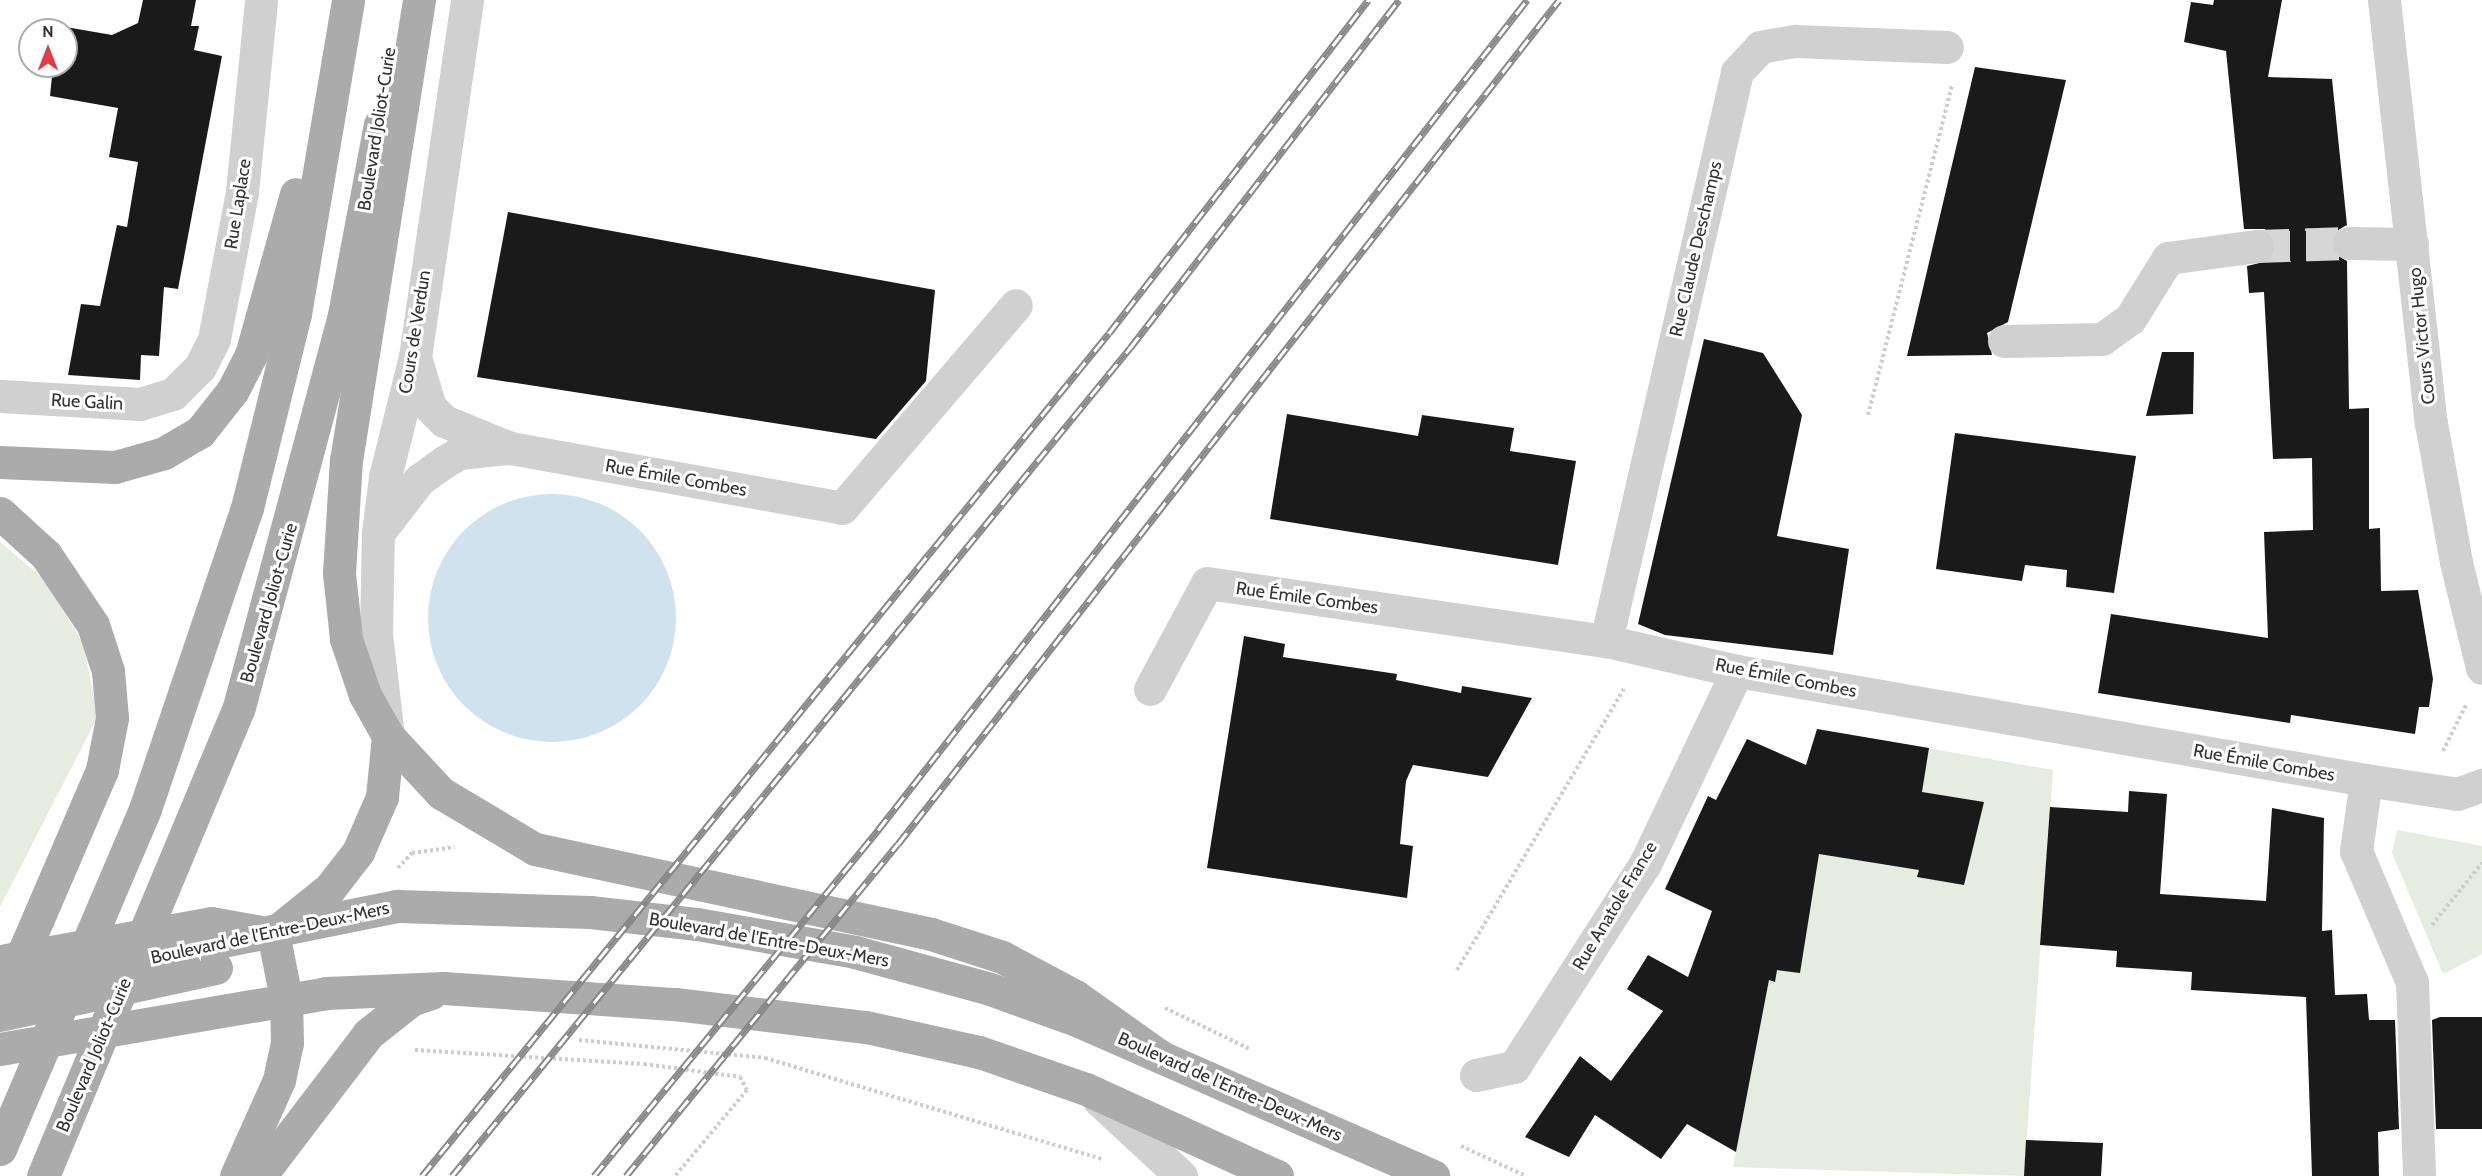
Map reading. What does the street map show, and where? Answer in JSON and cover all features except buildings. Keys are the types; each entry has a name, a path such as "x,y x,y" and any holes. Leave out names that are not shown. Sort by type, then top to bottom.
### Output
{"main road":[{"path":"0,462 115,467 164,453 200,432 233,390 251,355 291,216 343,0"},
{"path":"0,1149 146,809 247,508 295,314 348,0"},
{"name":"Boulevard Joliot-Curie","path":"43,1176 203,800 239,707 343,320 398,0"},
{"path":"419,0 346,459 339,573 346,639 364,695 388,736 441,793 535,849 931,934 1002,957 1075,996 1161,1057"},
{"path":"0,513 72,588 93,625 108,672 112,718 102,770 81,824 0,1007"},
{"path":"0,1015 225,966 273,933 330,888 358,852 382,797 388,736"},
{"name":"Boulevard de l'Entre-Deux-Mers","path":"0,986 273,933 398,906 590,912 697,924 926,969 1077,1020 1433,1176"},
{"path":"0,962 210,923 273,933"},
{"path":"236,1176 279,1080 289,1020 273,933"},
{"path":"260,1176 368,1034 411,1000 444,988"},
{"path":"0,1049 286,998 444,988 675,1004 866,1027 979,1052 1086,1089 1277,1176"}],"street":[{"name":"Rue Laplace","path":"173,393 200,367 214,339 242,192 261,0"},
{"name":"Cours de Verdun","path":"388,736 376,634 378,533 385,477 414,357 467,0"},
{"name":"Cours Victor Hugo","path":"2384,0 2431,423 2456,562 2482,668"},
{"name":"Rue Claude Deschamps","path":"1606,642 1737,72 1760,48 1795,41 1947,48"},
{"path":"2349,243 2412,244"},
{"path":"2004,341 2102,339 2130,319 2168,258 2257,246"},
{"name":"Rue Émile Combes","path":"414,357 430,407 444,421 510,448 842,508 1016,305"},
{"name":"Rue Galin","path":"0,396 100,405 140,404 173,393"},
{"name":"Rue Émile Combes","path":"378,533 419,480 444,462 459,453 510,448"},
{"name":"Rue Émile Combes","path":"1150,689 1207,583 1606,642 1737,671 2366,780 2457,794 2482,785"},
{"name":"Rue Anatole France","path":"1476,1075 1514,1066 1639,874 1737,671"},
{"path":"2366,780 2356,851 2405,957 2412,982 2419,1176"},
{"path":"1086,1089 1181,1176"}],"path":[{"path":"1868,416 1955,75 1947,48"},
{"path":"1457,970 1647,650"},
{"path":"396,873 412,853 460,844"},
{"path":"2405,957 2482,862"},
{"path":"575,1040 765,1059 1110,1161"},
{"path":"410,1052 481,1051 740,1077 747,1090 675,1176"}],"shaded area":[{"path":"0,542 46,581 83,644 98,716 0,907"},
{"path":"1817,729 2053,770 2024,1176 1733,1167 1769,980 1775,981"},
{"path":"2397,830 2482,846 2482,954 2443,974 2392,853"}],"water":[{"path":"540,494 564,494 588,499 611,508 640,530 662,559 667,570 674,594 676,618 674,642 667,666 662,677 640,706 611,728 600,733 564,742 540,742 516,737 493,728 473,714 456,697 442,677 433,654 428,630 428,606 433,582 442,559 456,539 473,522 493,508 516,499"}],"tunnel":[{"path":"2257,246 2349,243"}],"railway":[{"path":"422,1176 1109,333 1368,0"},
{"path":"452,1176 1130,348 1399,0"},
{"path":"594,1176 878,830 1527,0"},
{"path":"626,1176 898,844 1559,0"}]}
